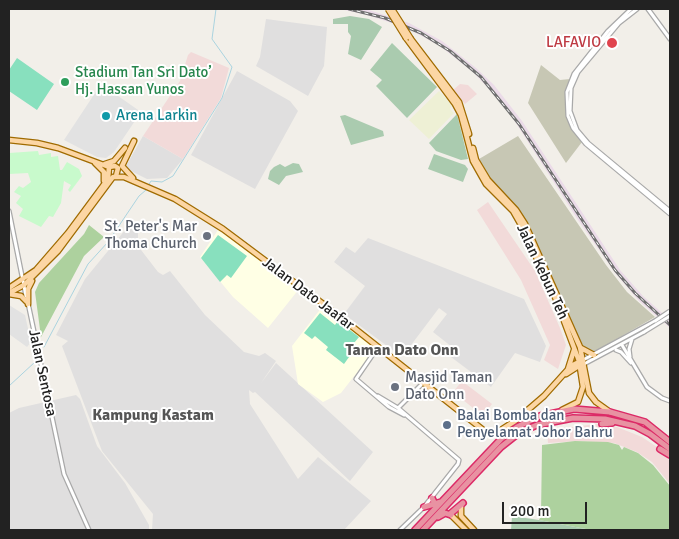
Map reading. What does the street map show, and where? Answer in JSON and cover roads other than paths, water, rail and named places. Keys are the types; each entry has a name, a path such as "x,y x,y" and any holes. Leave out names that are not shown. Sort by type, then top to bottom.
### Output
{"highway":[{"path":"415,530 504,436 529,420 561,410 580,409 610,412 644,422 670,442"},
{"path":"430,524 492,455 511,439 526,430 564,419 588,417 635,426 650,434 670,449"},
{"path":"602,424 635,426"},
{"path":"660,449 670,455"},
{"path":"432,498 435,504"},
{"path":"424,507 442,502"},
{"path":"423,530 441,514 450,515 462,504"}],"main road":[{"name":"Jalan Kebun Teh","path":"388,9 459,110 473,161 486,184 513,211 521,225 574,344 591,396 610,412"},
{"name":"Jalan Kebun Teh","path":"392,9 408,38 459,102 476,160 494,187 516,210 525,224 580,347 582,378 580,398 576,403 561,410"},
{"name":"Jalan Dato Jaafar","path":"9,140 47,145 93,161 111,173 135,180"},
{"path":"134,141 122,166 135,180"},
{"path":"93,161 109,164 125,148"},
{"path":"93,161 105,176 101,192"},
{"name":"Jalan Dato Jaafar","path":"111,173 114,166 135,180 187,206 223,229 490,433 504,428 524,414 567,372 581,363"},
{"path":"28,304 30,284 74,232 101,192 111,173 118,169"},
{"path":"9,288 24,283 68,234 101,192 115,180 135,180"},
{"path":"9,294 39,272"},
{"path":"9,294 21,296 28,304"},
{"path":"574,344 574,356 567,372 577,372 582,378"},
{"path":"580,347 594,355"},
{"path":"462,504 461,516 474,530"},
{"path":"450,515 466,530"}],"street":[{"path":"632,9 608,31 574,74 567,92 568,116 573,128 586,144 670,212"},
{"path":"637,9 621,21 578,72 571,88 570,111 574,124 588,143 670,212"},
{"path":"650,10 661,30 670,39"},
{"name":"Jalan Sentosa","path":"9,211 64,474 89,530"},
{"path":"581,363 614,350 636,332 670,311"},
{"path":"581,363 644,332 670,316"},
{"path":"631,337 629,349 633,366"},
{"path":"622,345 633,366"},
{"path":"378,347 356,379 398,408 404,415"},
{"path":"614,350 621,352 652,391 670,401"},
{"path":"398,408 423,383"},
{"path":"378,396 388,406 404,415 448,448 459,460 432,498 400,530"},
{"path":"388,406 398,408"}],"waterway":[{"path":"148,186 151,181 162,182 173,176 222,98 232,67 212,39 216,9"},
{"path":"44,347 88,264 108,242 139,196 146,190"},
{"path":"9,386 35,362"}],"railway":[{"path":"349,9 385,18 421,33 450,51 481,77 519,124 615,270 635,293 670,325"}],"place":[{"name":"LAFAVIO","path":"612,43"},
{"name":"Stadium Tan Sri Dato’ Hj. Hassan Yunos","path":"65,82"},
{"name":"Arena Larkin","path":"106,116"},
{"name":"St. Peter's Mar Thoma Church","path":"207,236"},
{"name":"Masjid Taman Dato Onn","path":"395,387"},
{"name":"Balai Bomba dan Penyelamat Johor Bahru","path":"447,425"}],"district":[{"name":"Taman Dato Onn","path":"402,351"},
{"name":"Kampung Kastam","path":"153,416"}]}
